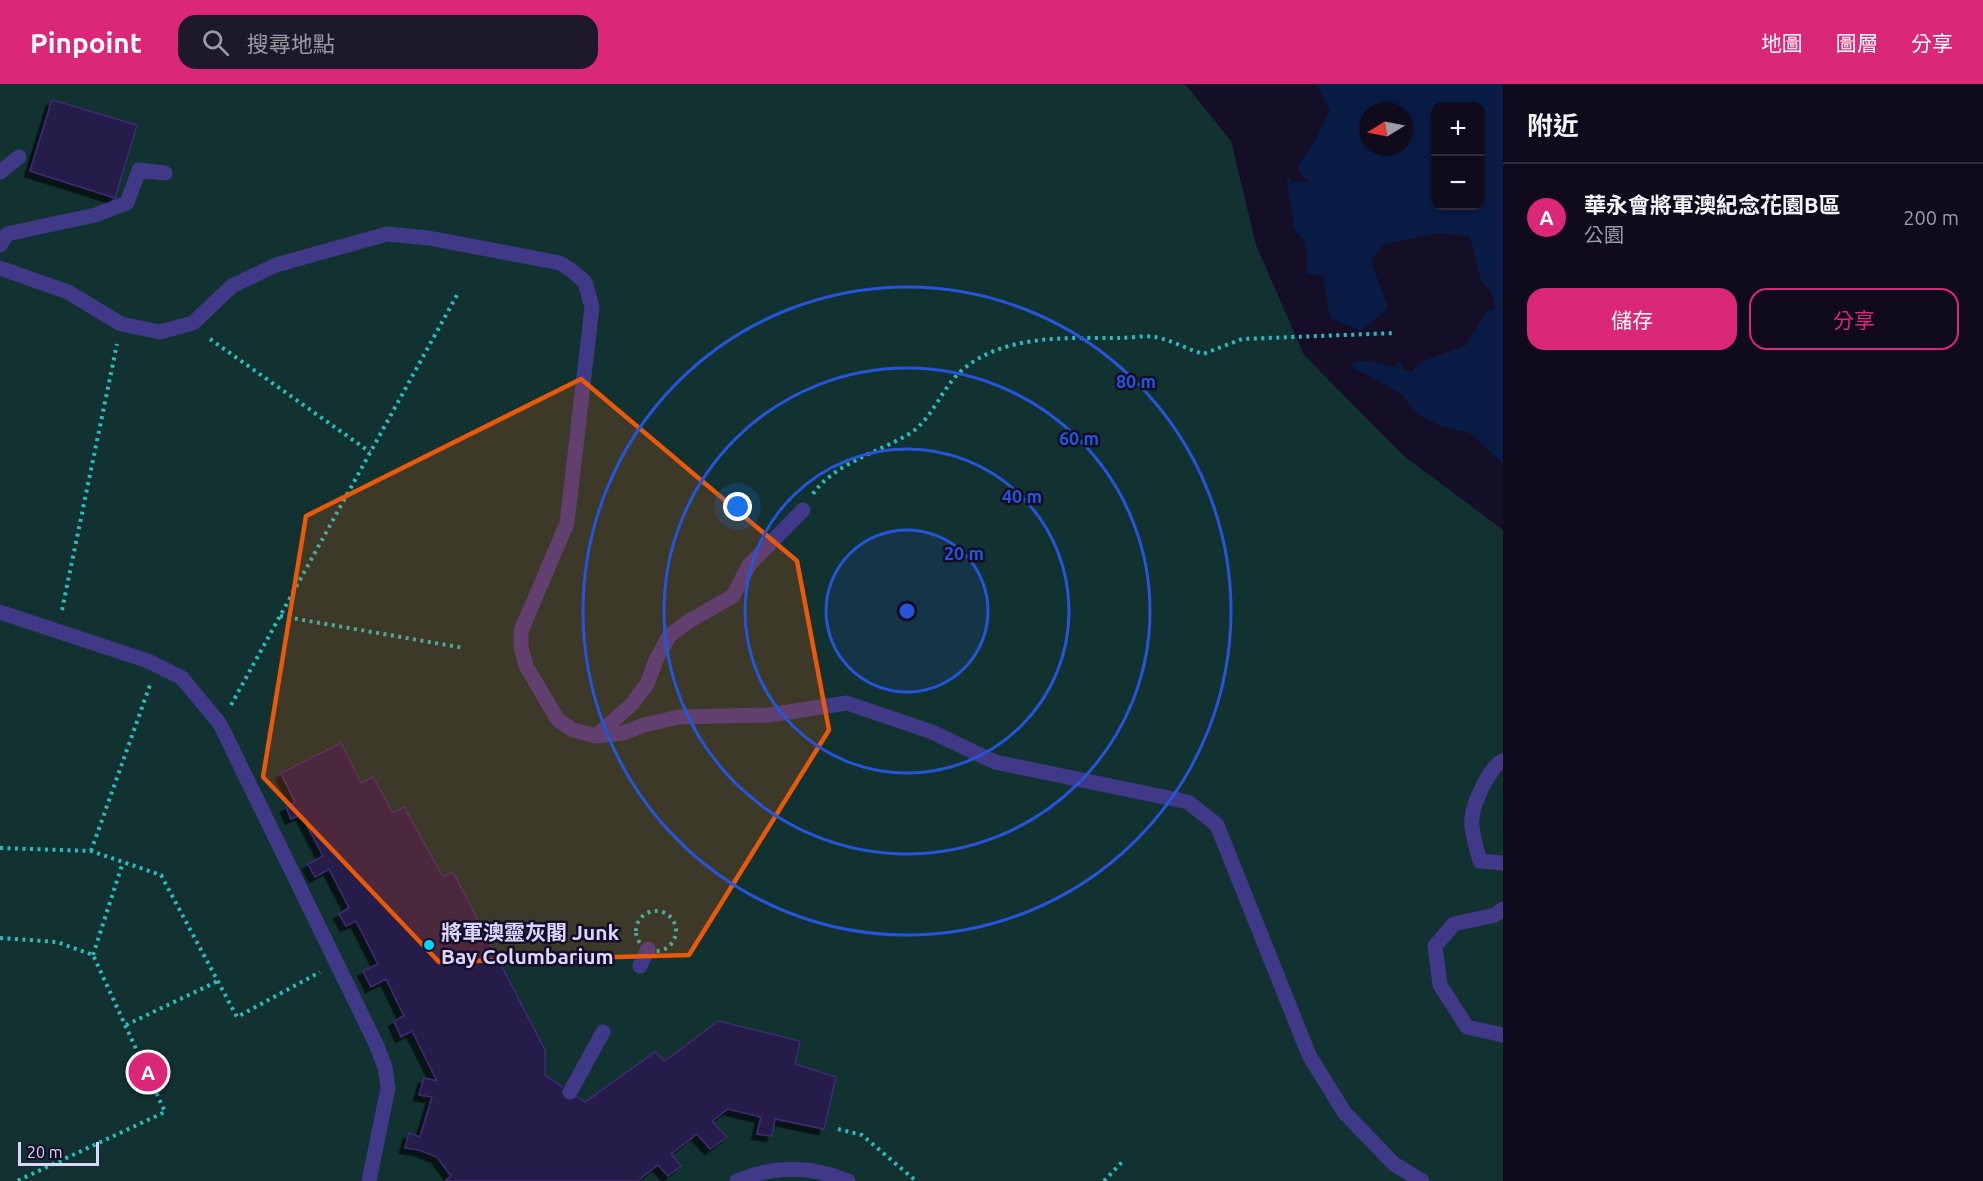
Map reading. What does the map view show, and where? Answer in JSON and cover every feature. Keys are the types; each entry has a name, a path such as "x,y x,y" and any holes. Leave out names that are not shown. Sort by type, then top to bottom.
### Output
{"street":[{"path":"0,172 19,157"},
{"path":"0,245 7,234 95,215 127,203 139,170 165,173"},
{"path":"0,268 68,292 121,324 160,332 193,323 232,286 276,265 387,234 429,238 560,263 585,282 592,306 567,523 521,631 521,647 526,666 558,720 573,730 596,736 623,733 644,725 679,717 769,716 847,703 932,732 995,762 1188,802 1217,825 1309,1055 1344,1112 1394,1164 1422,1181"},
{"path":"596,736 633,704 647,684 656,660 669,636 689,621 733,596 749,565 803,510"},
{"path":"0,612 157,666 182,678 220,724 385,1067 388,1089 369,1181"},
{"path":"1503,761 1498,762 1484,783 1471,819 1479,861 1503,862"},
{"path":"1503,909 1495,915 1454,924 1435,946 1440,985 1467,1027 1503,1035"},
{"path":"640,966 648,949"},
{"path":"570,1092 603,1032"},
{"path":"737,1181 753,1174 783,1168 820,1172 848,1181"}],"path":[{"path":"220,724 457,295"},
{"path":"58,632 121,324"},
{"path":"816,490 834,474 869,453 909,434 922,424 955,377 987,353 1001,349 1073,337 1154,337 1203,354 1242,339 1396,333"},
{"path":"210,339 370,452"},
{"path":"280,616 464,648"},
{"path":"91,852 157,666"},
{"path":"0,848 91,852 161,875 237,1017 336,963"},
{"path":"17,1181 165,1112 93,955 123,862"},
{"path":"0,938 57,942 93,955"},
{"path":"126,1025 218,981"},
{"path":"838,1129 862,1135 916,1181"},
{"path":"1104,1181 1123,1161"}],"highlighted area":[{"path":"581,379 797,561 829,730 689,955 439,962 263,777 306,516"}],"green space":[{"path":"0,84 1185,84 1231,141 1256,245 1304,355 1404,456 1503,530 1503,1181 0,1181"}],"water":[{"path":"1316,84 1503,84 1503,464 1472,434 1438,425 1419,414 1403,395 1349,365 1363,360 1394,367 1400,361 1403,369 1412,372 1418,363 1465,346 1487,311 1496,309 1491,292 1481,281 1470,237 1439,233 1384,244 1371,261 1388,308 1361,331 1330,318 1323,276 1306,273 1307,255 1304,240 1294,229 1287,179 1289,176 1292,182 1309,183 1300,173 1298,165 1309,151 1330,111"}],"building":[{"path":"52,100 137,125 115,198 30,171"},
{"name":"將軍澳靈灰閣 Junk Bay Columbarium","path":"341,743 361,783 373,777 393,813 404,807 443,877 453,872 545,1050 545,1075 585,1102 655,1052 665,1061 718,1021 800,1041 795,1064 836,1077 824,1129 775,1119 772,1136 757,1134 761,1117 728,1109 712,1121 727,1137 710,1149 697,1134 671,1154 681,1166 668,1176 658,1165 637,1181 445,1181 451,1176 437,1157 419,1150 405,1148 409,1133 420,1137 432,1097 419,1095 424,1078 437,1081 412,1031 401,1037 394,1021 404,1016 386,979 371,987 363,971 378,964 356,921 346,926 339,914 349,908 329,869 315,877 308,864 323,856 301,814 291,819 286,807 295,802 281,773"}],"place":[{"name":"將軍澳靈灰閣 Junk Bay Columbarium","path":"429,945"},
{"name":"華永會將軍澳紀念花園B區","path":"148,1072"}]}
